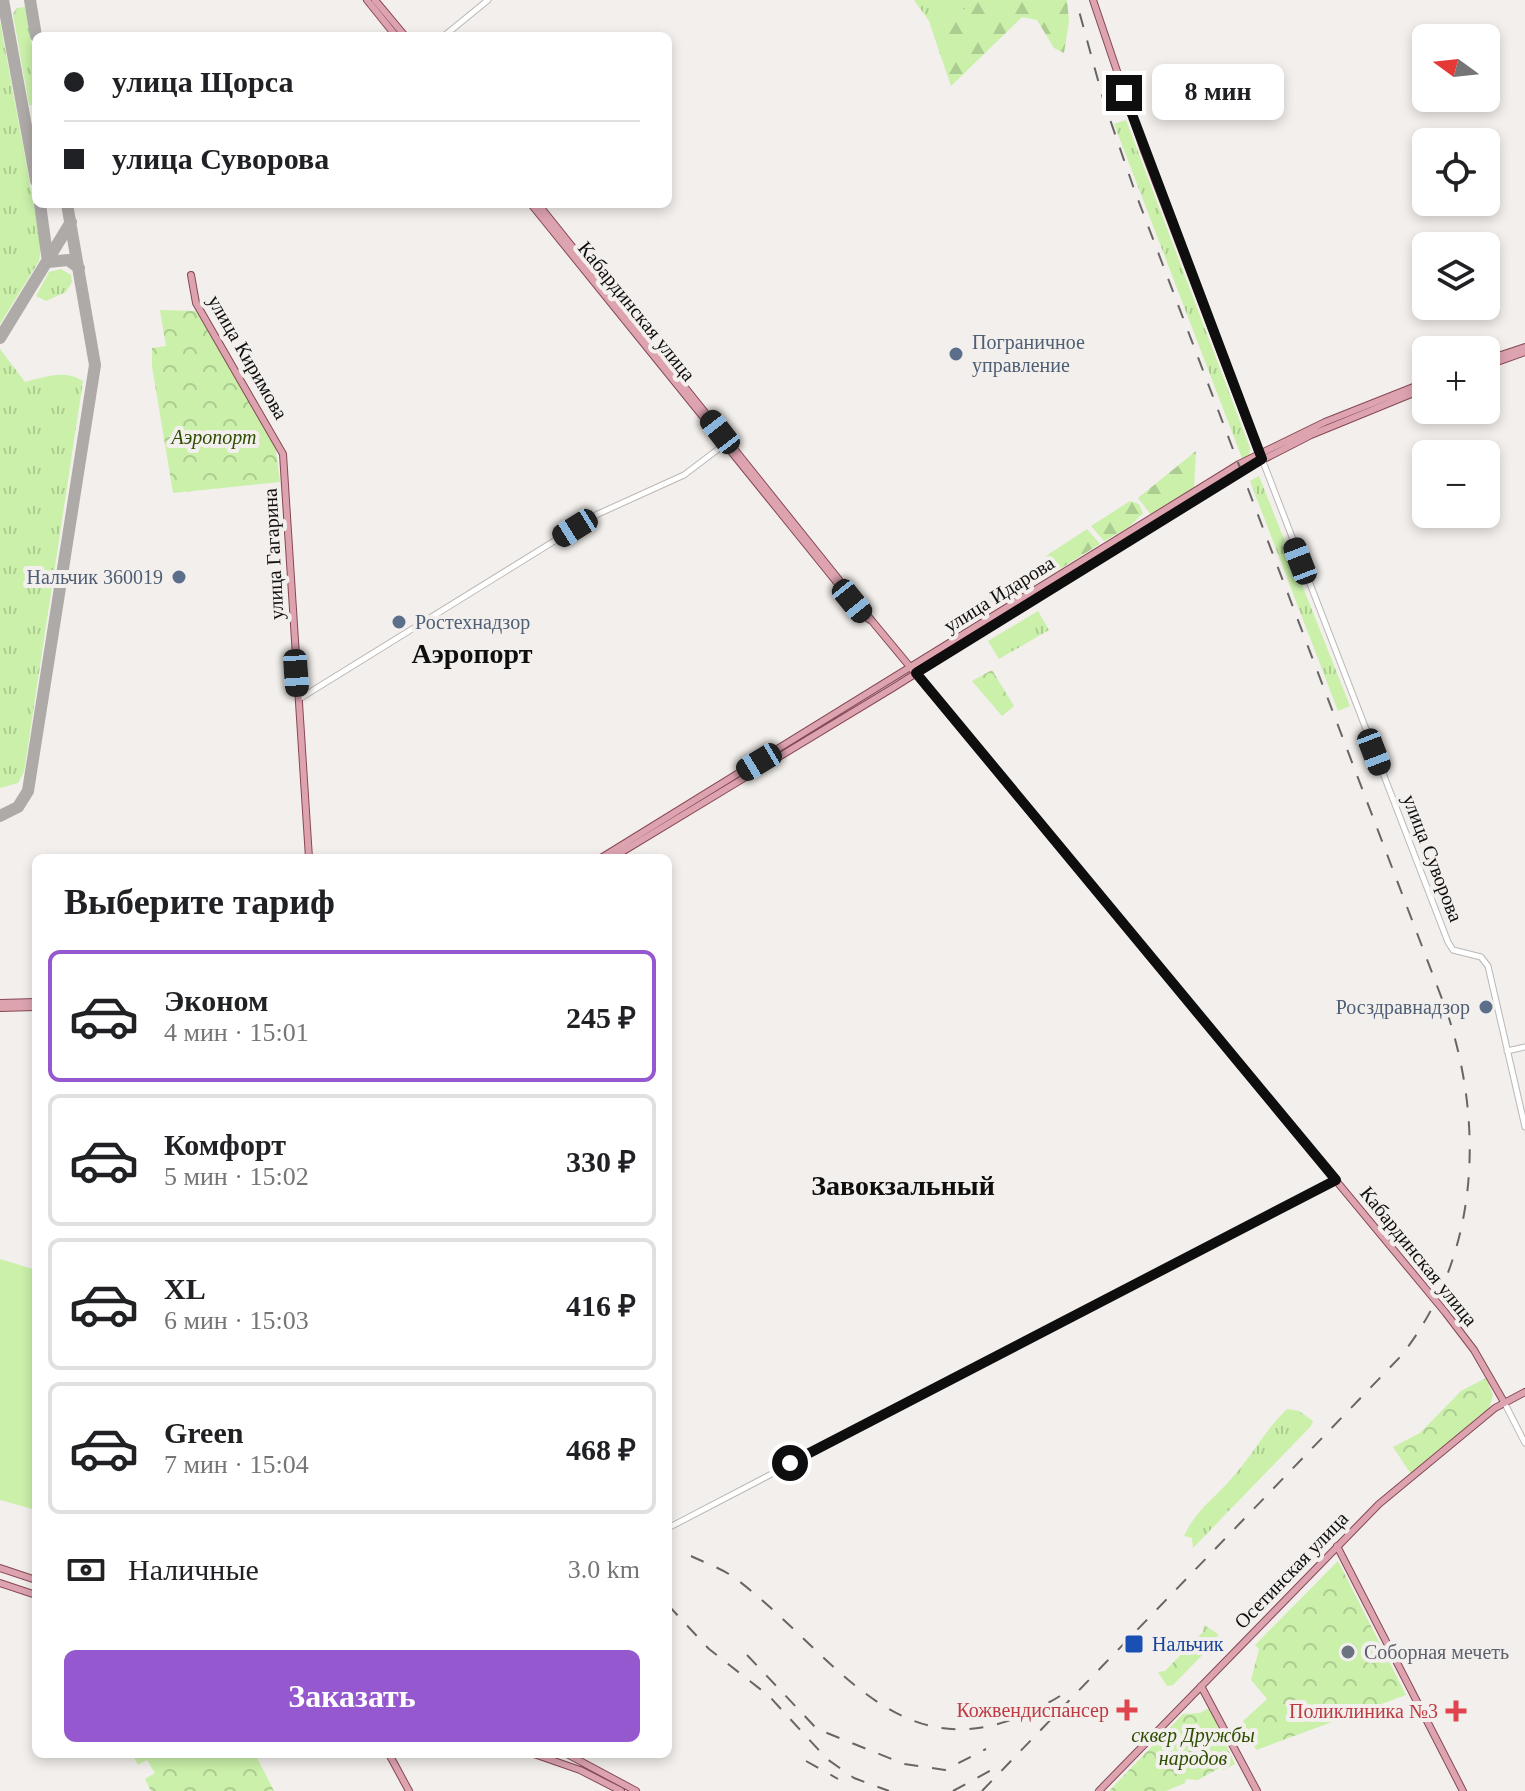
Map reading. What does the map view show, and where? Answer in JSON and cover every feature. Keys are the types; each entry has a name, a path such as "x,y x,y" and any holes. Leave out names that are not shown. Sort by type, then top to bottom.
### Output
{"main road":[{"path":"367,0 393,32"},
{"path":"375,0 402,32"},
{"name":"улица Суворова","path":"1093,0 1143,148 1261,456"},
{"name":"Кабардинская улица","path":"534,208 1466,1339 1504,1402"},
{"name":"Кабардинская улица","path":"541,208 726,443"},
{"name":"улица Киримова","path":"191,275 196,303 283,454"},
{"path":"1500,356 1525,350"},
{"path":"1500,360 1525,350"},
{"name":"улица Идарова","path":"618,854 1261,456 1412,391"},
{"name":"улица Гагарина","path":"283,454 309,854"},
{"name":"улица Идарова","path":"608,854 913,670"},
{"path":"0,1006 32,1004"},
{"name":"Осетинская улица","path":"1099,1791 1379,1504 1504,1402 1525,1392"},
{"path":"1337,1546 1463,1791"},
{"path":"0,1568 32,1579"},
{"path":"0,1583 32,1594"},
{"path":"1201,1686 1257,1791"},
{"path":"391,1758 409,1791"},
{"path":"546,1758 580,1770 621,1791"},
{"path":"574,1758 636,1791"}],"street":[{"path":"449,32 488,0"},
{"path":"298,699 598,514 684,475 726,443"},
{"name":"улица Суворова","path":"1261,456 1448,942 1456,952 1481,957 1488,966 1525,1127"},
{"path":"1507,1051 1525,1047"},
{"path":"672,1526 1336,1180"},
{"name":"Кабардинская улица","path":"1504,1402 1525,1443"}],"green space":[{"path":"914,0 977,0 933,33 929,21"},
{"path":"977,0 1067,0 1069,21 1064,53 1054,48 1037,20 1022,17 951,86 933,33"},
{"path":"25,7 32,45 32,106 29,105 13,14 17,8"},
{"path":"0,21 41,245 39,261 0,324"},
{"path":"1126,120 1250,448 1249,456 1242,458 1114,124"},
{"path":"61,269 71,275 72,282 66,292 46,301 36,296 49,272"},
{"name":"Аэропорт","path":"160,310 196,311 275,444 280,482 173,493 152,366 152,348 166,346"},
{"path":"0,349 25,382 62,375 83,381 24,772 18,783 0,788"},
{"path":"1196,451 1194,488 1151,515 1138,498"},
{"path":"1259,476 1350,706 1338,711 1250,481"},
{"path":"1130,501 1139,504 1143,513 1128,528 1104,541 1091,526"},
{"path":"1087,529 1100,544 974,622 972,607 1020,575 1048,564 1046,556"},
{"path":"1038,611 1049,630 999,659 988,641"},
{"path":"992,670 1014,706 1002,716 972,681"},
{"path":"0,1259 32,1269 32,1509 0,1500"},
{"path":"1486,1378 1493,1395 1489,1409 1411,1474 1393,1447 1420,1433 1461,1391"},
{"path":"1287,1409 1299,1411 1313,1421 1311,1426 1193,1548 1192,1538 1184,1536 1194,1519 1239,1470"},
{"path":"1338,1561 1406,1695 1256,1750 1243,1721 1267,1699 1251,1680 1259,1649 1255,1645"},
{"path":"1204,1625 1218,1634 1217,1640 1173,1685 1167,1686 1158,1672 1165,1671 1203,1632"},
{"name":"сквер Дружбы народов","path":"1209,1708 1235,1764 1223,1770 1221,1767 1198,1780 1186,1779 1185,1783 1166,1791 1109,1791 1183,1714 1200,1713"},
{"path":"134,1758 257,1758 274,1791 151,1791 145,1779 155,1773 147,1760 138,1765"}],"taxiway":[{"path":"3,0 32,159"},
{"path":"30,0 35,32"},
{"path":"41,208 48,262"},
{"path":"0,816 18,807 28,791 95,365 68,208"},
{"path":"0,338 71,222"},
{"path":"48,262 68,260 79,268"}],"railway":[{"path":"982,1791 1401,1356 1427,1318 1446,1277 1460,1234 1468,1190 1470,1145 1467,1100 1447,1012 1134,189 1104,102 1076,0"},
{"path":"691,1556 735,1578 845,1677 880,1704 918,1722 959,1729 1006,1722 1060,1696"},
{"path":"672,1609 709,1649 769,1696 827,1759 854,1778 889,1791"},
{"path":"747,1655 817,1729 904,1764 945,1770 986,1749"},
{"path":"806,1761 838,1779"},
{"path":"953,1791 993,1769"}],"place":[{"name":"Пограничное управление","path":"956,354"},
{"name":"Нальчик 360019","path":"179,577"},
{"name":"Ростехнадзор","path":"399,622"},
{"name":"Росздравнадзор","path":"1486,1007"},
{"name":"Нальчик","path":"1134,1644"},
{"name":"Соборная мечеть","path":"1348,1652"},
{"name":"Кожвендиспансер","path":"1127,1710"},
{"name":"Поликлиника №3","path":"1456,1711"}],"district":[{"name":"Аэропорт","path":"472,653"},
{"name":"Завокзальный","path":"903,1185"}],"route":[{"path":"790,1463 1336,1180 916,673 1262,459 1124,93"}]}
